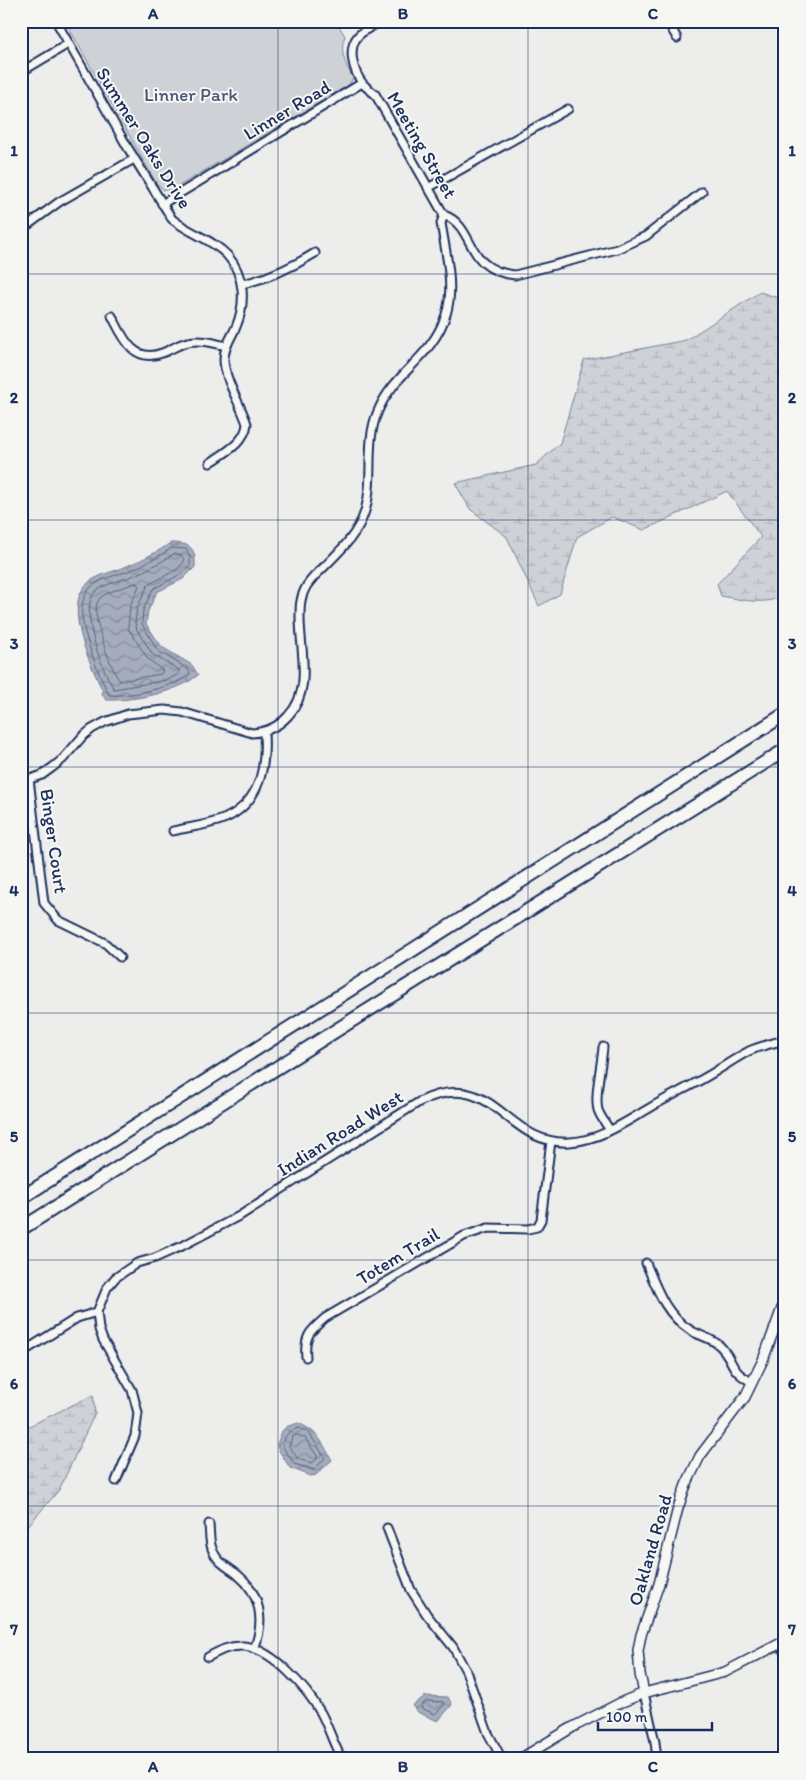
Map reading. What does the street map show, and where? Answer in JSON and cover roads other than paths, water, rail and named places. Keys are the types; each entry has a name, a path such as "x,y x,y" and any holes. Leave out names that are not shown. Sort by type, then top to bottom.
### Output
{"highway":[{"path":"21,1198 785,714"},
{"path":"21,1229 785,750"}],"street":[{"name":"Summer Oaks Drive","path":"56,21 134,159 172,219 180,226 226,254 236,269 242,284 243,300 240,315 226,346 224,358 225,369 247,424 246,431 237,443 210,463"},
{"path":"362,83 352,61 352,49 357,37 381,21"},
{"path":"667,21 677,38"},
{"path":"21,72 68,44"},
{"name":"Meeting Street","path":"264,732 283,722 293,712 300,699 303,686 303,672 300,641 300,600 306,587 349,541 364,513 368,497 372,428 378,411 385,396 428,348 445,322 449,308 451,292 441,223 444,215 375,94 362,83"},
{"name":"Linner Road","path":"162,204 362,83"},
{"path":"428,188 568,109"},
{"path":"21,230 59,202 134,159"},
{"path":"444,215 452,218 483,263 492,270 503,274 515,275 617,249 632,243 646,236 702,192"},
{"path":"242,284 263,280 315,254"},
{"path":"112,316 130,346 137,352 145,355 164,353 188,342 200,341 226,346"},
{"path":"21,782 42,775 53,767 92,729 128,714 146,711 182,712 252,733 264,732 265,761 263,773 252,795 244,804 224,818 173,831"},
{"name":"Binger Court","path":"29,779 44,902 58,920 105,943 120,957"},
{"name":"Indian Road West","path":"97,1312 107,1288 125,1270 214,1231 419,1102 435,1094 459,1092 482,1098 526,1131 551,1141 582,1141 610,1130 750,1051 785,1040"},
{"path":"603,1047 596,1097 602,1119 610,1130"},
{"name":"Totem Trail","path":"306,1356 305,1345 308,1334 325,1318 464,1236 488,1228 528,1229 537,1227 541,1220 551,1141"},
{"path":"646,1264 658,1292 672,1315 690,1330 720,1346 737,1374 752,1382"},
{"name":"Oakland Road","path":"644,1692 638,1650 641,1635 659,1584 678,1508 686,1485 700,1456 742,1402 763,1360 785,1300"},
{"path":"21,1353 77,1318 97,1312 103,1340 132,1390 138,1413 136,1436 116,1481"},
{"path":"209,1524 210,1543 217,1558 246,1582 259,1604 260,1630 254,1649"},
{"path":"387,1528 411,1590 427,1615 453,1647 466,1671 488,1733 502,1759"},
{"path":"520,1759 574,1727 644,1692 725,1672 782,1643 785,1653"},
{"path":"208,1658 226,1647 245,1646 266,1656 288,1672 314,1701 342,1759"},
{"path":"644,1692 656,1742 657,1759"}],"water":[{"path":"171,543 187,545 193,551 195,567 183,579 157,592 148,611 146,624 162,647 192,665 198,675 179,687 154,695 106,700 86,653 78,623 77,609 79,596 85,586 94,579 138,561"},
{"path":"298,1423 315,1434 332,1460 316,1475 311,1476 290,1468 278,1449 277,1444 282,1431 288,1426"},
{"path":"425,1696 448,1697 452,1705 438,1721 419,1713 412,1706"}],"park label":[{"name":"Linner Park","path":"191,94"}]}
